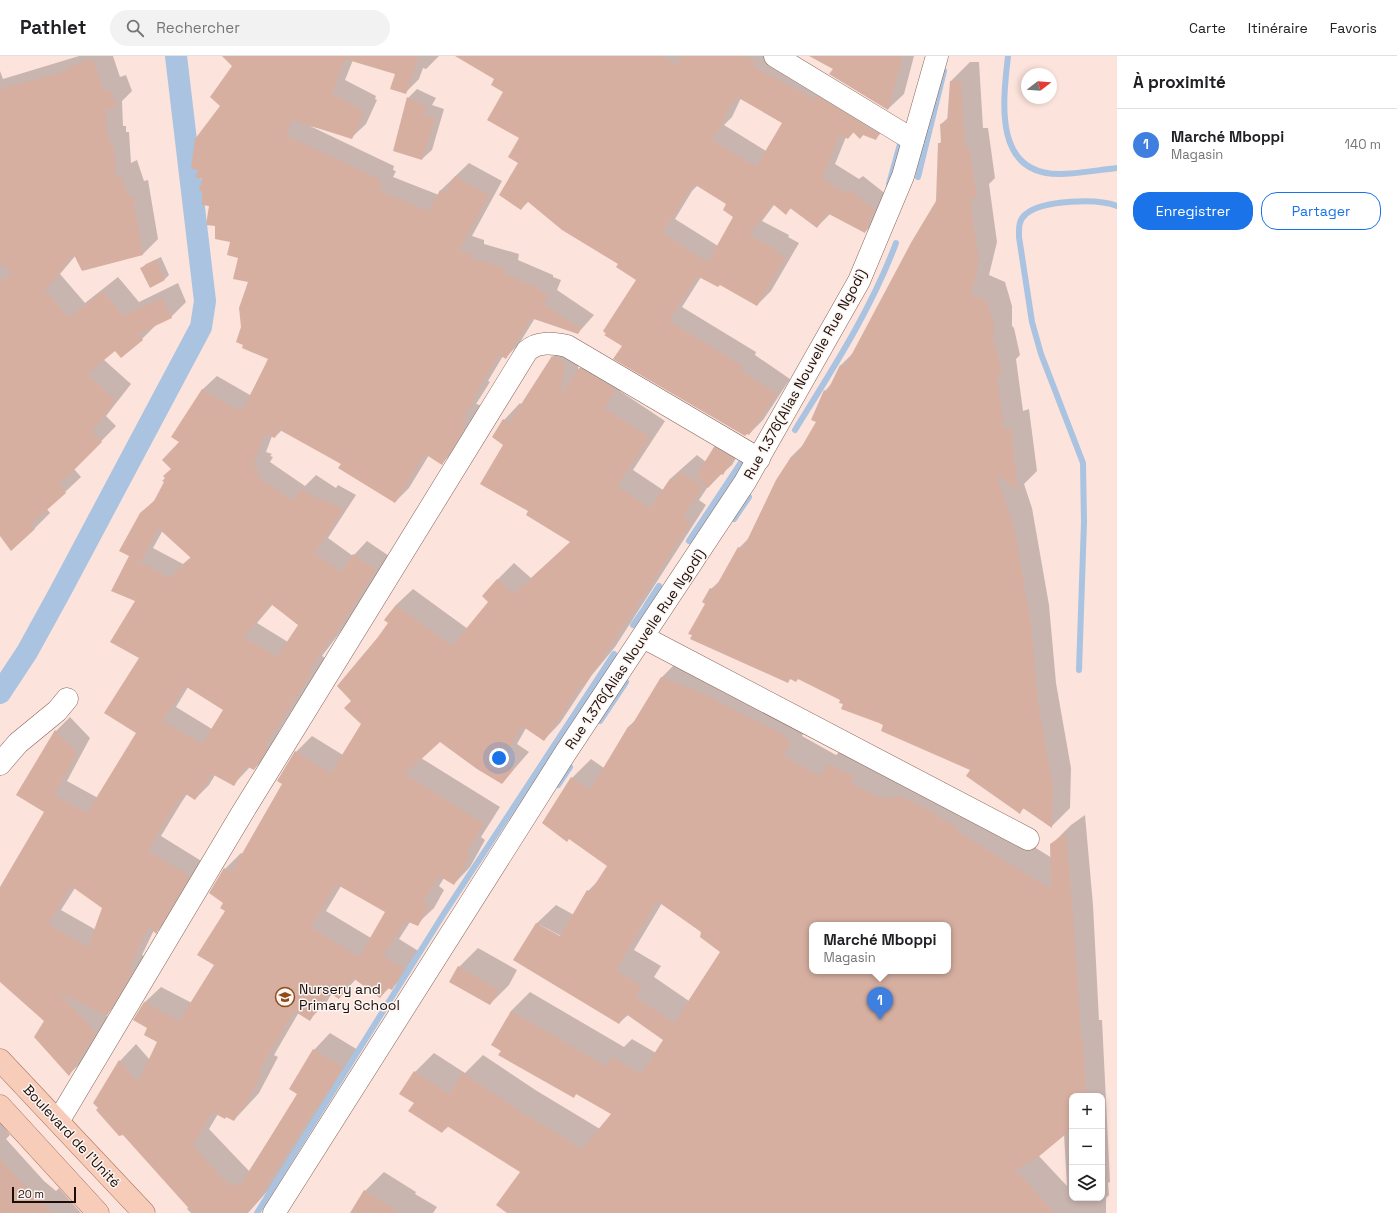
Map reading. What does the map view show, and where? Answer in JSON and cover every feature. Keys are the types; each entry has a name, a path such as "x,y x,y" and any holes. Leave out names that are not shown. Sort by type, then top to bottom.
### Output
{"main road":[{"name":"Boulevard de l'Unité","path":"0,1060 59,1120 144,1213"},
{"path":"0,1106 98,1213"}],"street":[{"path":"775,56 913,140"},
{"name":"Rue 1.376(Alias Nouvelle Rue Ngodi)","path":"274,1213 566,752 741,489 759,459 859,281 903,176 937,56"},
{"path":"59,1120 241,815 527,351 534,345 557,344 567,346 759,459"},
{"path":"643,637 1028,838"},
{"path":"0,764 18,743 57,711 67,699"}],"building":[{"path":"222,56 346,56 332,94 363,110 361,113 364,114 352,139 292,120 286,135 381,180 379,184 383,185 380,191 429,211 440,190 446,193 455,176 489,195 459,250 471,254 470,258 506,268 505,274 548,294 544,304 581,329 578,334 531,318 506,359 499,355 463,418 467,419 461,434 442,465 425,454 395,503 338,468 341,464 278,429 275,438 264,434 253,466 259,468 257,470 260,472 257,476 293,501 301,489 322,501 323,499 343,509 315,553 341,572 353,554 376,570 333,638 332,637 309,670 312,672 266,745 268,747 254,770 246,766 234,786 212,774 195,800 184,793 167,818 148,851 190,876 156,934 149,926 129,969 133,971 107,1016 59,992 96,1033 69,1076 34,1037 44,1021 0,982 0,887 44,812 16,795 55,730 77,753 54,795 87,813 136,733 104,713 139,658 110,642 135,601 111,591 129,556 119,551 140,513 154,501 164,482 162,481 165,478 163,476 171,469 162,460 179,442 171,437 202,389 235,409 237,407 243,410 268,359 242,348 243,345 236,342 241,327 239,308 248,282 233,279 238,258 227,255 230,242 215,239 215,226 206,225 209,206 202,205 202,191 199,191 202,178 195,178 198,170 191,169 195,139 220,106 210,97 232,66","holes":["158,528 191,558 169,578 129,556 141,562","271,604 298,625 277,657 244,637","185,686 223,710 202,744 163,721","71,886 102,908 88,947 48,924"]},
{"path":"349,56 419,56 406,94 390,89 395,74 348,60"},
{"path":"455,56 663,56 676,65 681,56 746,56 756,62 754,67 814,99 816,95 879,134 876,140 863,135 860,139 853,132 848,139 840,134 822,178 845,193 848,189 874,209 865,233 827,213 817,228 790,208 786,215 773,204 749,235 776,249 775,251 786,257 757,306 720,285 718,287 697,276 669,321 743,366 741,370 777,394 749,435 747,434 745,436 613,359 622,346 604,335 606,334 603,331 636,280 616,267 618,264 562,230 527,201 521,210 499,195 518,163 508,157 519,138 487,120 503,92 491,85 494,79","holes":["737,97 782,123 756,167 711,139 718,132 732,102 734,103","694,184 726,204 723,210 733,217 708,262 662,233"]},
{"path":"809,56 903,56 888,110 829,74 833,69"},
{"path":"93,59 104,92 111,90 117,107 106,110 108,141 111,141 111,147 114,146 116,177 121,175 128,196 133,195 143,255 82,271 74,255 45,290 69,318 103,291 123,316 162,298 172,318 138,334 143,340 121,358 115,351 87,374 116,400 92,432 102,442 59,485 66,493 31,524 35,529 11,551 0,536 0,281 13,273 0,263 0,89 67,71 66,68"},
{"path":"950,81 961,81 965,147 969,147 977,198 970,199 979,261 971,294 987,301 994,325 993,345 996,346 1002,375 997,376 1004,429 1011,428 1018,491 996,474 1014,527 1031,624 1038,702 1053,787 1052,828 1023,808 1020,814 966,776 970,770 881,731 883,725 841,709 843,704 839,703 840,700 798,679 796,682 790,679 788,683 690,639 692,635 688,634 705,604 702,602 710,588 714,590 738,547 743,549 776,480 791,457 795,458 816,422 811,420 824,390 827,392 840,365 845,367 912,241 936,201 938,143 941,143 940,124 947,123"},
{"path":"407,97 427,107 423,114 435,119 422,160 393,151"},
{"path":"156,260 165,280 150,288 140,268"},
{"path":"552,356 565,363 561,395 579,368 616,389 604,408 650,437 617,486 650,508 670,479 673,481 680,471 703,487 683,517 691,522 599,664 582,686 581,685 544,741 522,726 502,760 514,769 502,784 477,769 440,742 405,774 484,824 466,854 470,856 454,885 439,876 423,903 429,907 418,926 406,921 383,956 404,968 392,990 388,988 380,998 353,978 339,999 328,992 310,1021 294,1011 259,1071 262,1073 243,1110 241,1109 234,1121 226,1117 225,1119 212,1112 193,1146 232,1187 236,1182 240,1186 297,1094 289,1089 313,1049 343,1067 318,1107 316,1106 257,1202 247,1213 193,1213 123,1135 119,1136 96,1110 98,1108 93,1103 119,1060 138,1082 157,1042 144,1035 147,1028 133,1020 144,1002 179,1021 214,965 197,955 225,911 220,908 223,903 209,893 224,868 231,873 282,784 277,781 295,751 331,773 361,724 344,708 351,701 337,686 378,637 388,623 384,620 396,605 452,646 488,602 482,596 497,579 514,594 570,542 526,515 528,511 480,484 503,445 492,437 503,419 509,423","holes":["336,884 385,912 359,957 311,927"]},
{"path":"714,447 733,458 723,475 721,474 708,488 696,476"},
{"path":"661,677 716,699 716,701 783,734 783,736 791,740 784,756 820,776 827,764 855,776 851,783 882,799 884,797 892,799 895,795 914,802 937,814 936,815 959,829 957,831 1051,889 1050,844 1066,833 1074,925 1081,1038 1083,1038 1086,1093 1069,1093 1069,1131 1037,1158 1014,1171 1022,1177 1055,1213 507,1213 496,1205 520,1172 447,1126 442,1133 408,1111 414,1103 399,1094 414,1071 449,1094 463,1073 518,1110 582,1149 611,1114 576,1094 574,1098 498,1055 501,1051 491,1045 511,1011 606,1066 612,1057 641,1074 663,1040 626,1014 619,1024 513,960 536,923 560,936 587,890 590,892 607,866 569,839 567,842 542,823 571,777 590,790 628,727 630,728","holes":["657,901 701,932 700,937 720,952 674,1023 636,997 642,986 616,970"]},
{"path":"458,966 499,990 490,1005 449,982"},
{"path":"0,1159 32,1193 53,1213 0,1213"},
{"path":"364,1190 400,1213 350,1213"}],"waterway":[{"path":"0,693 27,652 60,592 201,327 205,301 176,56"},
{"path":"1008,56 1005,93 1007,132 1013,149 1022,162 1038,171 1059,174 1081,173 1117,168"},
{"path":"918,177 944,71"},
{"path":"889,184 902,137"},
{"path":"1079,670 1084,522 1083,463 1041,354 1032,322 1019,237 1019,228 1020,222 1026,214 1034,209 1057,203 1084,201 1108,203 1117,206"},
{"path":"795,430 837,362 863,316 896,243"},
{"path":"689,541 744,458"},
{"path":"734,519 749,497"},
{"path":"646,606 659,586"},
{"path":"633,625 645,608"},
{"path":"257,1213 443,915 614,654"},
{"path":"600,721 626,682"},
{"path":"558,785 570,767"}],"place":[{"name":"Nursery and Primary School","path":"285,997"},
{"name":"Marché Mboppi","path":"880,1020"}]}
